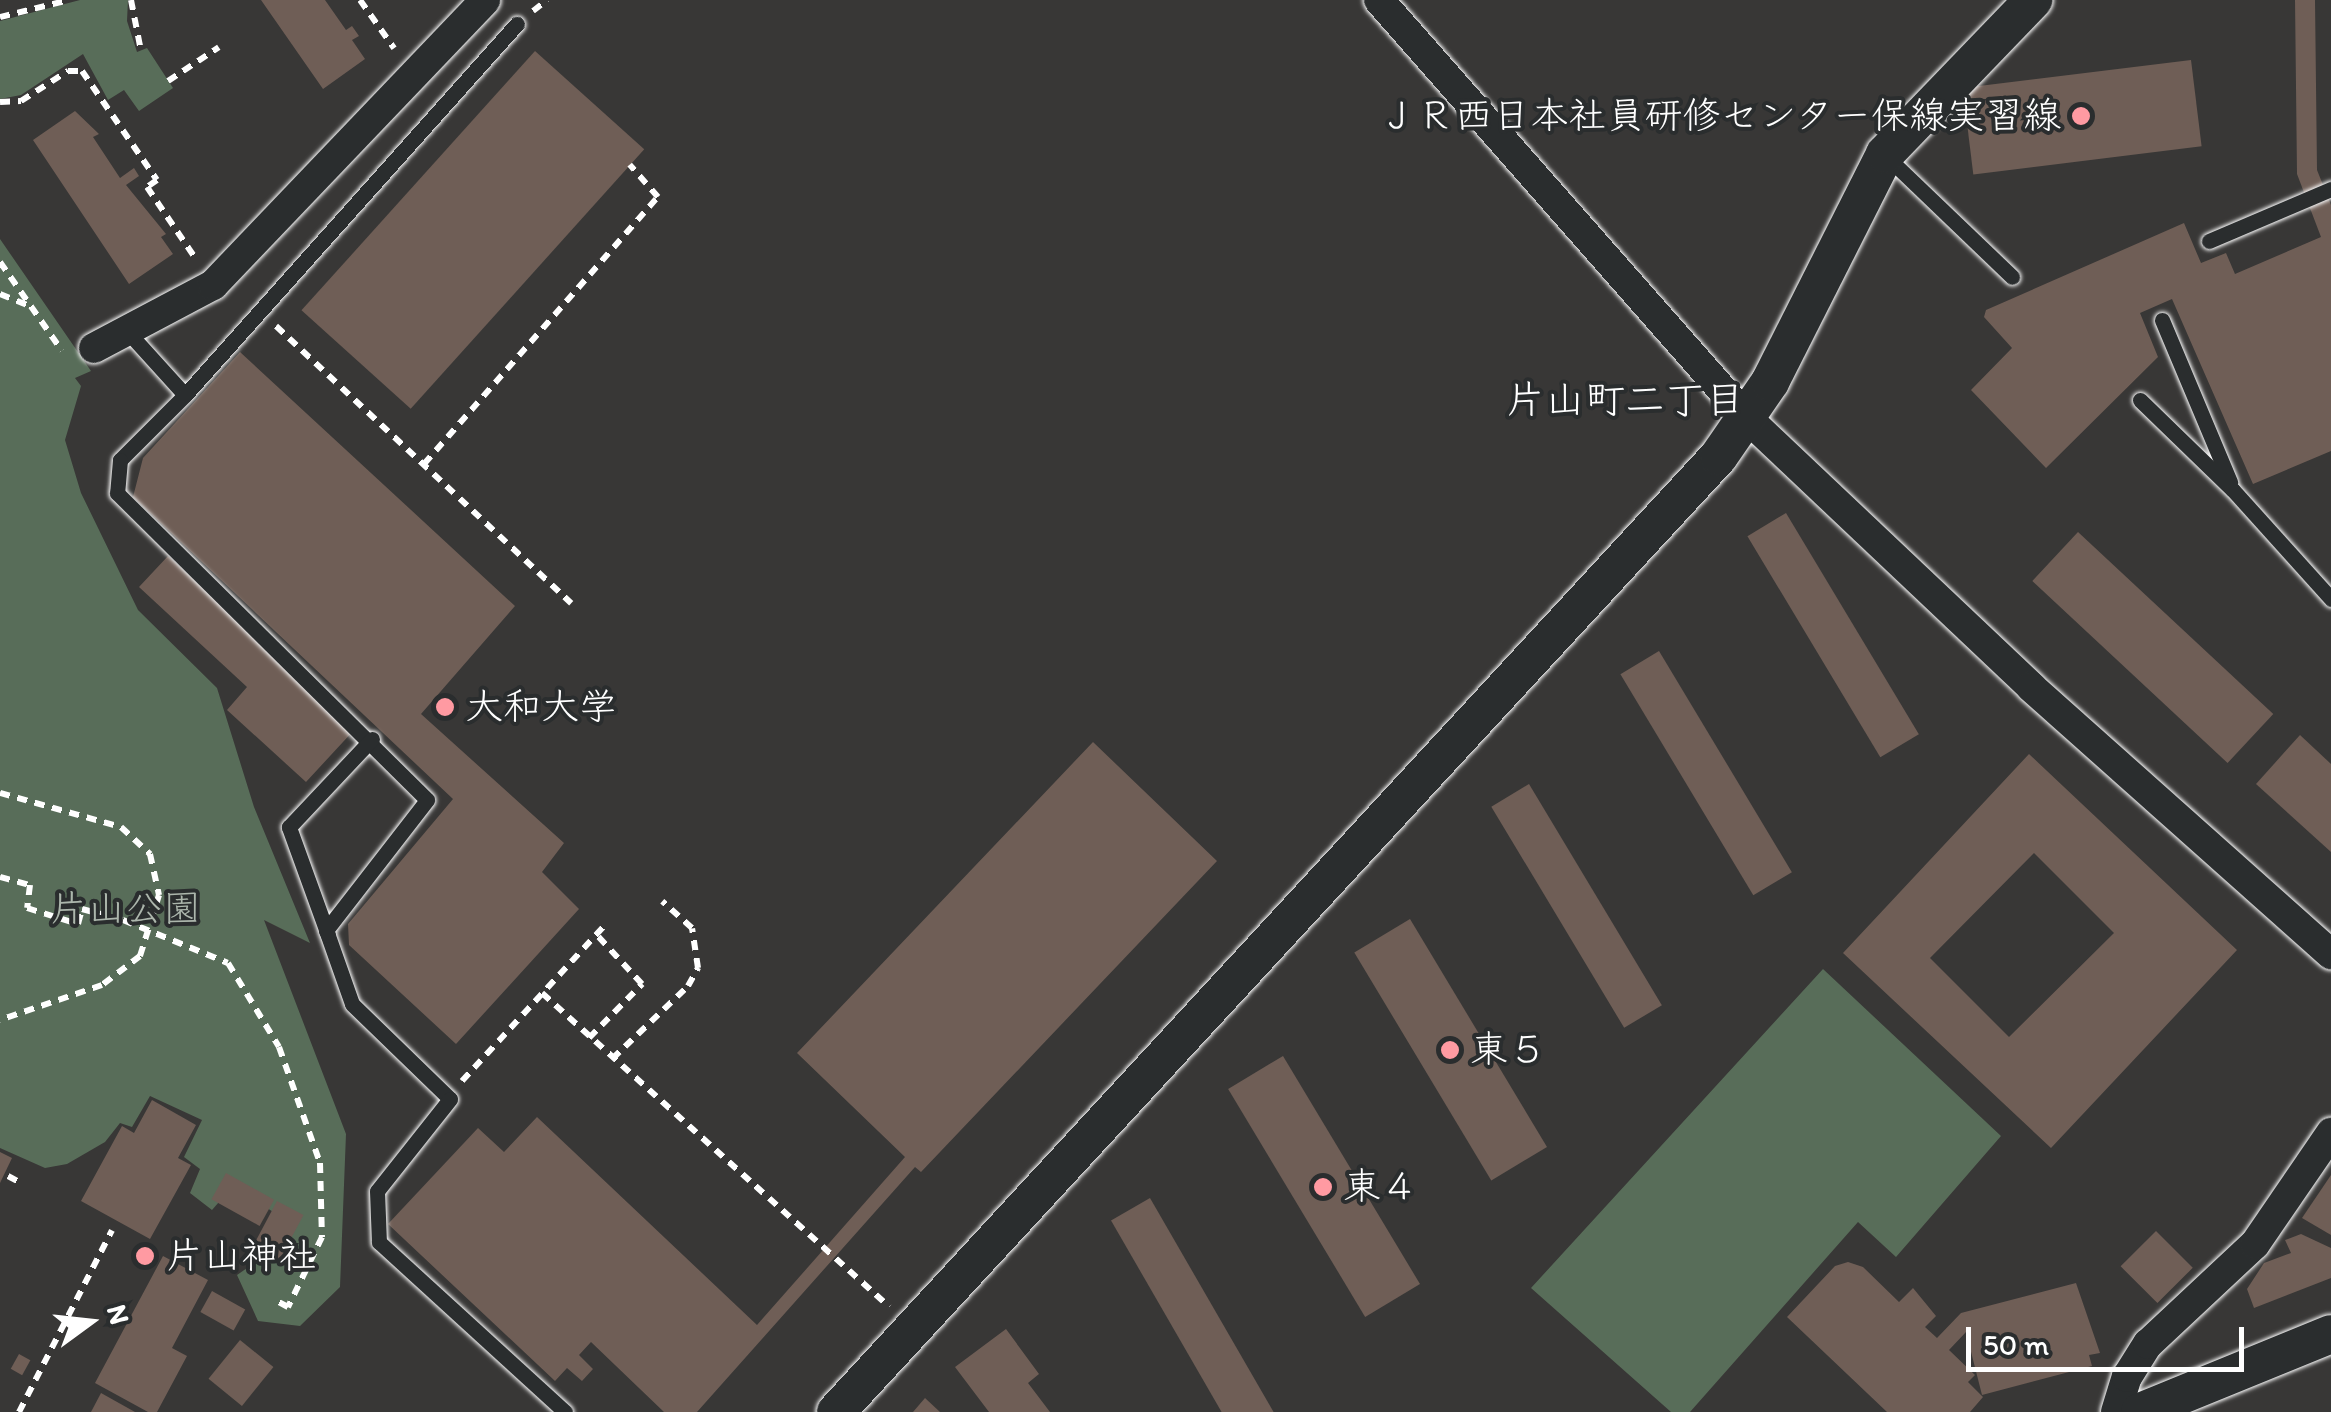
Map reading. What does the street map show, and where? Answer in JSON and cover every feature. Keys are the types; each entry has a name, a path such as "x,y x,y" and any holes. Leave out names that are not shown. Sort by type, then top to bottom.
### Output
{"street":[{"path":"94,348 213,285 414,76 455,12 485,0"},
{"path":"1379,0 1747,418 2030,687 2331,954"},
{"path":"836,1412 1497,700 1747,418 1884,154 2033,0"},
{"path":"2116,1412 2127,1378 2148,1344 2254,1244 2331,1133"},
{"path":"2140,1412 2331,1334"}],"lane":[{"path":"328,936 326,930 427,800 372,739 117,493 120,460 261,312 516,24"},
{"path":"1884,154 2012,277"},
{"path":"2209,241 2331,189"},
{"path":"2162,320 2233,490"},
{"path":"127,331 185,395"},
{"path":"2140,400 2233,490 2331,599"},
{"path":"372,739 289,827 352,1004 450,1098 377,1191 379,1242 565,1412"}],"path":[{"path":"0,17 69,0"},
{"path":"131,0 141,51"},
{"path":"360,0 414,76"},
{"path":"168,81 219,47"},
{"path":"0,102 21,101 68,70 82,71 157,180 148,187 213,285"},
{"path":"424,464 658,197 630,165"},
{"path":"0,262 68,359 94,348"},
{"path":"0,294 31,307"},
{"path":"261,312 572,603"},
{"path":"0,792 121,827 150,854 159,895 140,956 102,985 0,1020"},
{"path":"0,877 30,885 27,908 78,924 82,909 176,937 228,964 279,1047 320,1163 322,1237 288,1307 275,1300"},
{"path":"612,1059 688,986 698,968 692,928 662,901"},
{"path":"450,1098 604,926"},
{"path":"589,1038 642,984 596,934"},
{"path":"542,993 894,1311"},
{"path":"8,1176 21,1183"},
{"path":"19,1412 112,1230"}],"green space":[{"path":"80,0 128,0 127,21 137,52 147,48 173,88 139,111 124,90 108,100 83,54 21,95 0,99 0,21"},
{"name":"片山公園","path":"0,239 91,371 75,378 81,386 65,440 81,493 138,610 217,688 254,807 310,943 264,920 346,1134 340,1287 300,1326 258,1321 237,1275 276,1248 287,1221 233,1186 212,1210 190,1193 200,1169 184,1157 202,1120 150,1096 132,1127 120,1123 105,1142 67,1164 45,1168 0,1148"},
{"path":"1823,969 2001,1136 1896,1257 1858,1222 1690,1412 1671,1412 1531,1288"}],"building":[{"path":"261,0 325,0 346,30 352,26 359,36 352,40 365,59 323,89"},
{"path":"2295,0 2315,0 2317,170 2331,205 2331,451 2253,484 2172,299 2140,313 2158,357 2046,468 1971,390 2012,348 1984,317 1986,310 2184,223 2201,263 2226,253 2235,274 2321,237 2297,174"},
{"path":"535,51 644,149 411,409 301,310"},
{"name":"ＪＲ西日本社員研修センター保線実習線","path":"2191,60 2202,146 1973,174 1963,88"},
{"path":"75,111 99,134 93,137 120,178 134,168 139,176 126,185 166,234 161,237 173,254 129,284 33,140"},
{"path":"240,352 515,606 421,714 564,843 542,872 579,909 456,1044 349,945 348,924 453,799 133,497 143,458"},
{"path":"1786,513 1919,734 1880,757 1747,536"},
{"path":"2078,532 2273,714 2228,763 2032,581"},
{"path":"168,556 355,729 306,782 227,710 247,687 139,587"},
{"path":"1659,651 1792,872 1753,895 1620,674"},
{"path":"2300,735 2331,764 2331,852 2256,784"},
{"path":"1093,742 1217,861 921,1172 915,1167 697,1412 664,1412 591,1342 579,1355 593,1369 582,1381 567,1368 555,1381 388,1224 478,1128 504,1152 537,1117 757,1325 905,1157 797,1053"},
{"path":"2029,754 2237,950 2051,1148 1843,953","holes":["2034,853 2114,933 2009,1037 1930,958"]},
{"path":"1529,784 1662,1005 1624,1028 1491,807"},
{"name":"東５","path":"1410,919 1547,1147 1491,1180 1354,952"},
{"name":"東４","path":"1283,1056 1420,1284 1365,1317 1228,1089"},
{"path":"152,1100 196,1125 178,1158 191,1165 150,1239 81,1201 122,1126 134,1133"},
{"path":"0,1152 12,1158 0,1183"},
{"path":"226,1173 274,1200 260,1226 211,1199"},
{"path":"2331,1175 2331,1235 2302,1218"},
{"path":"1150,1198 1274,1412 1222,1412 1111,1220"},
{"path":"277,1201 303,1215 279,1261 253,1247"},
{"path":"2156,1231 2193,1268 2157,1303 2121,1266"},
{"path":"2301,1234 2331,1248 2331,1278 2254,1308 2247,1289 2264,1263 2291,1253 2285,1240"},
{"path":"163,1256 208,1280 172,1348 187,1356 157,1412 148,1412 95,1383"},
{"path":"1848,1262 1863,1267 1899,1302 1913,1288 1936,1316 1925,1327 1937,1338 1961,1313 2076,1283 2100,1353 2089,1355 2092,1366 1982,1395 1966,1332 1949,1350 1975,1375 1968,1382 1983,1397 1970,1412 1887,1412 1787,1317 1835,1266"},
{"path":"212,1291 245,1309 234,1330 200,1312"},
{"path":"1006,1329 1039,1374 1028,1383 1050,1412 989,1412 955,1367"},
{"path":"240,1340 273,1367 242,1406 209,1379"},
{"path":"19,1354 30,1360 22,1375 11,1369"},
{"path":"101,1393 135,1412 91,1412"},
{"path":"925,1398 940,1412 913,1412"}],"place":[{"name":"ＪＲ西日本社員研修センター保線実習線","path":"2081,116"},
{"name":"大和大学","path":"445,707"},
{"name":"東５","path":"1450,1050"},
{"name":"東４","path":"1323,1187"},
{"name":"片山神社","path":"145,1256"}],"district":[{"name":"片山町二丁目","path":"1625,399"}]}
